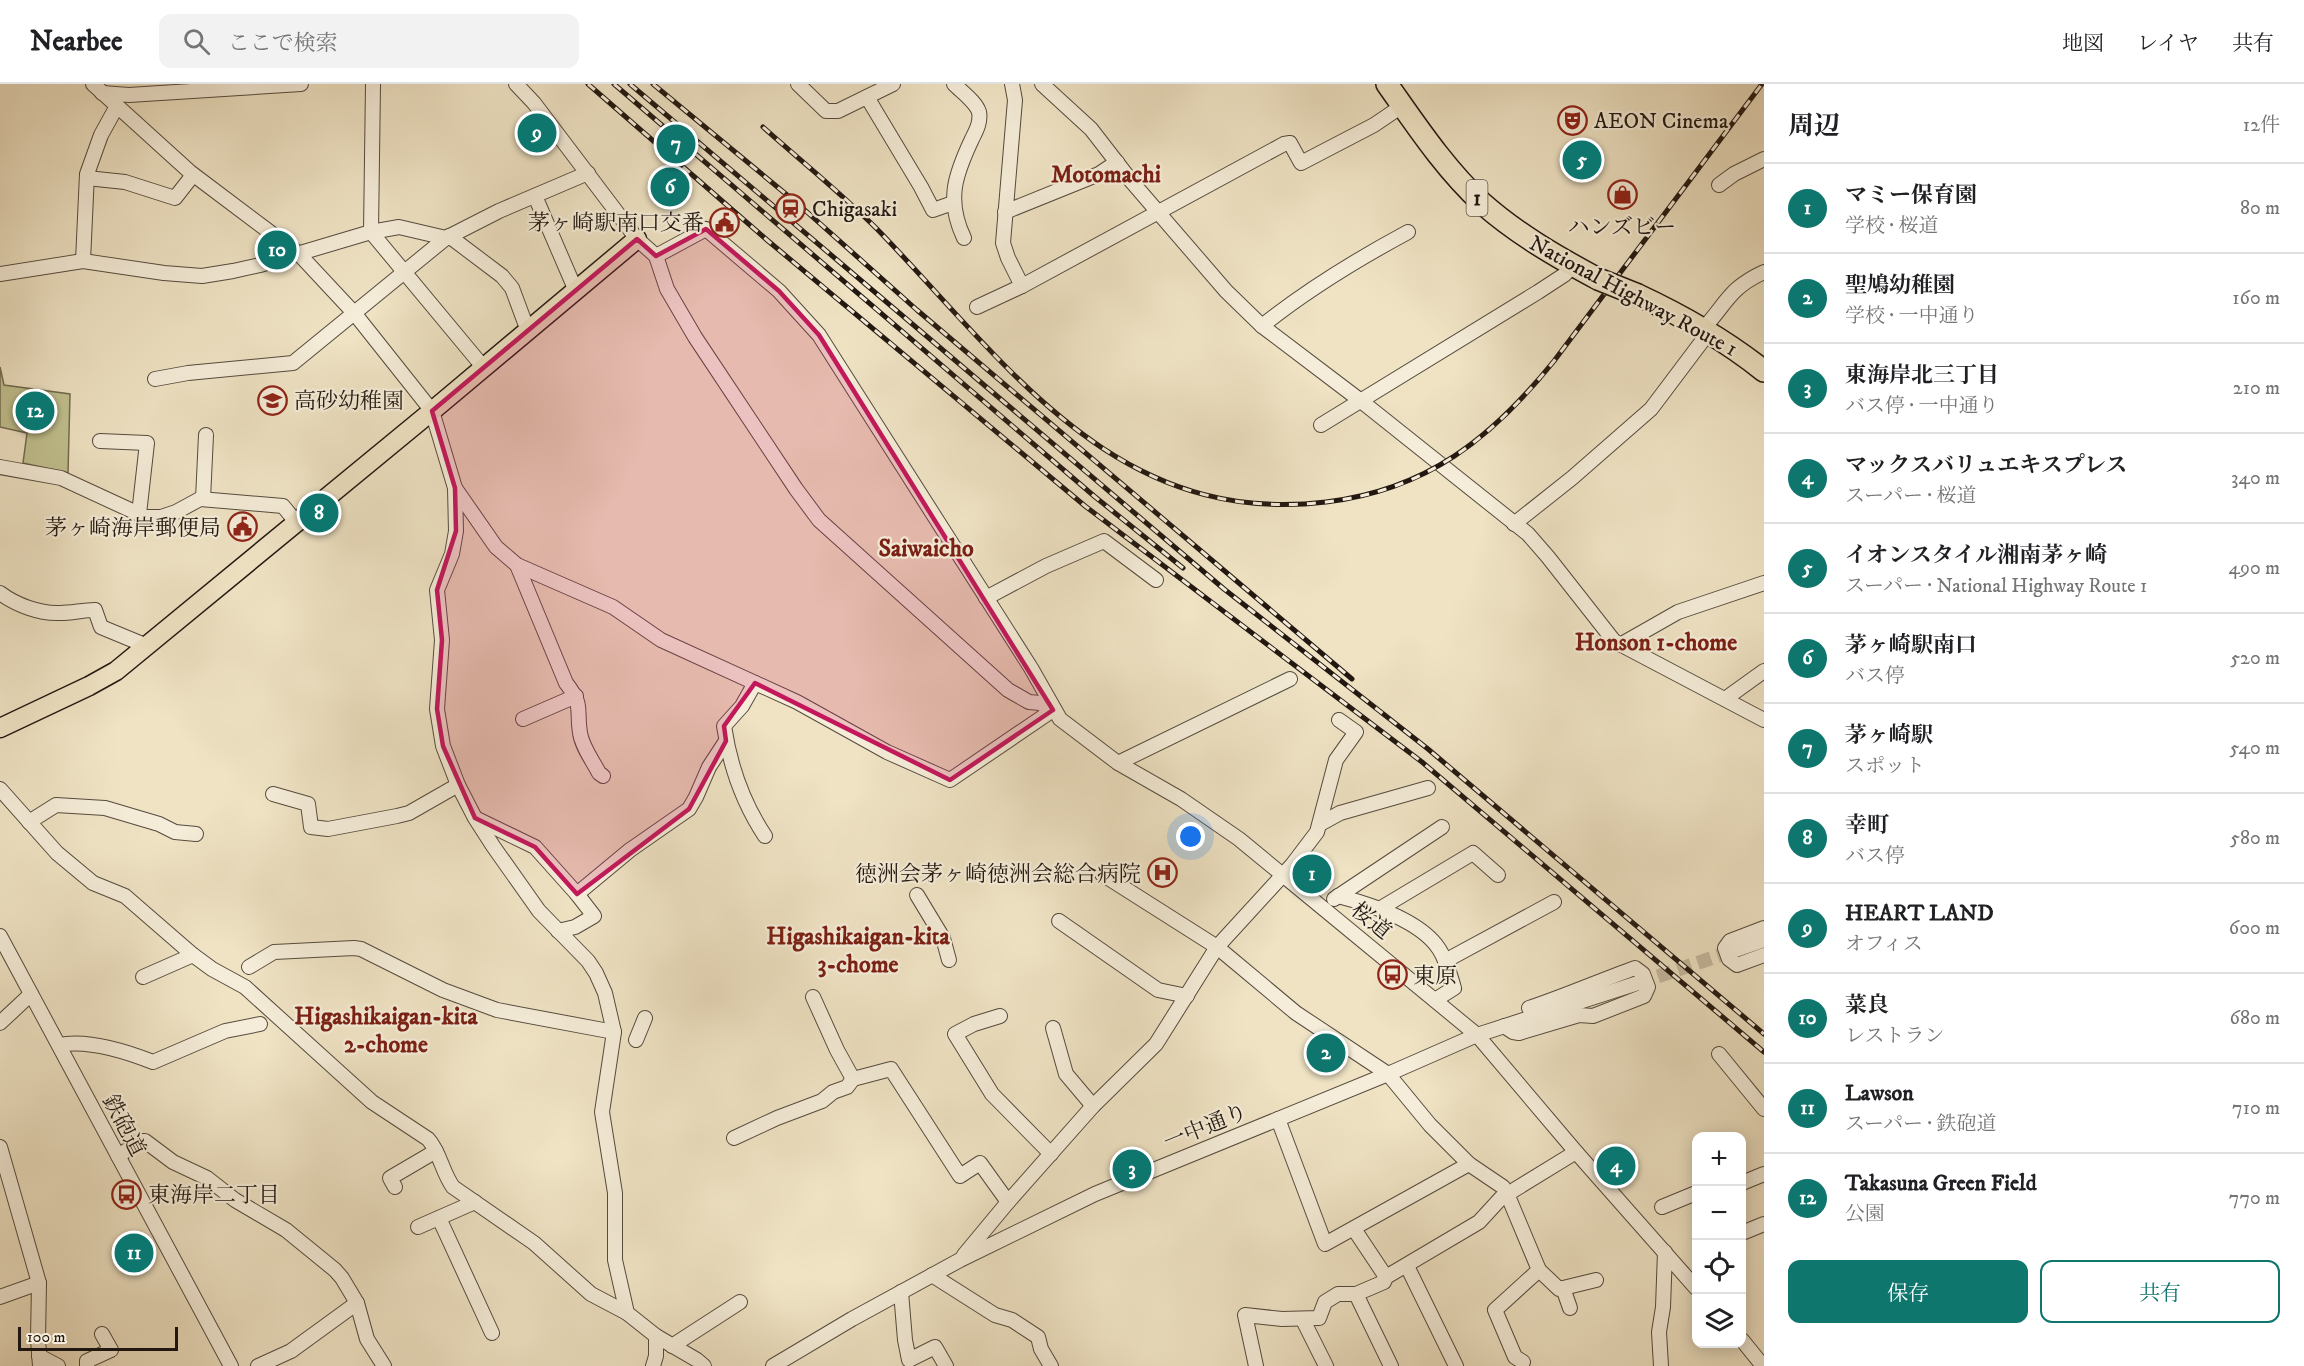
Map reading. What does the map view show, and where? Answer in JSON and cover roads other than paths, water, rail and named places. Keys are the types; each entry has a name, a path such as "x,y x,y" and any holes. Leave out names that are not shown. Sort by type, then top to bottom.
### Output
{"highway":[{"name":"National Highway Route 1","path":"1387,84 1431,146 1481,202 1523,236 1598,279 1672,311 1734,347 1764,370"}],"main road":[{"path":"0,728 116,671 637,239"}],"street":[{"path":"98,88 129,95 300,84"},
{"path":"373,84 371,232 484,368"},
{"path":"516,84 534,103 637,239 656,256 667,289 695,337 819,520 1008,690 1029,702 1040,703 1053,710"},
{"path":"798,84 826,111 838,111 893,84"},
{"path":"954,84 975,105 979,113 978,125 963,158 955,185 953,202 955,215 964,238"},
{"path":"1012,84 1015,100 1003,243 1022,286"},
{"path":"1042,84 1091,129 1226,291 1262,326 1361,401 1528,534 1548,556 1614,641 1764,720"},
{"path":"98,88 194,175 299,254 355,314 432,411 454,488 455,545 437,590 442,640 438,709 443,746 458,785 475,818 539,911 588,961 605,993 614,1032 602,1112 615,1193 615,1260 627,1313"},
{"path":"867,97 933,210 953,202"},
{"path":"83,261 87,178 101,135 117,106"},
{"path":"977,308 1284,144 1290,143 1301,164 1374,125 1402,106"},
{"path":"1719,185 1734,174 1764,159"},
{"path":"1005,213 1099,174 1117,162"},
{"path":"155,379 188,373 293,363 448,237 500,211 588,173"},
{"path":"87,178 125,182 175,198 194,175"},
{"path":"536,196 576,291"},
{"path":"0,274 83,261 202,276 233,271 371,232 399,227 448,237 502,276 512,288 528,331"},
{"path":"656,256 706,229 779,291 819,335 1031,668 1053,710"},
{"path":"1262,326 1329,277 1408,232"},
{"path":"1321,425 1538,292 1564,275 1573,266"},
{"path":"1514,524 1651,410 1703,340 1705,330 1724,301 1744,281 1764,272"},
{"path":"203,499 206,435"},
{"path":"100,441 147,443 139,514"},
{"path":"0,467 61,478 144,517 161,517 203,499 283,506 297,523"},
{"path":"454,488 496,547 517,565 613,607 661,640 797,702 887,752 950,780 1053,710"},
{"path":"986,598 1046,566 1104,541 1156,580"},
{"path":"517,565 566,683 576,696 580,706 582,738 598,773 603,776"},
{"path":"1620,645 1678,612 1764,583"},
{"path":"0,593 26,607 45,611 58,613 95,610 101,627 147,646"},
{"path":"1725,699 1764,671"},
{"path":"1118,763 1290,679"},
{"path":"755,683 742,706 724,726 726,741 742,794 765,836"},
{"path":"523,719 576,696"},
{"name":"桜道","path":"1053,710 1060,719 1118,763 1211,819 1284,874 1477,1035 1692,1283"},
{"path":"960,1260 1093,1106 1156,1044 1217,947 1284,874 1317,832 1336,760 1356,732 1339,720"},
{"path":"577,894 630,850 689,809 709,767 726,741"},
{"path":"273,794 308,804 311,828 328,829 409,813 458,785"},
{"path":"1320,824 1340,813 1428,788"},
{"path":"0,789 57,853 93,883 125,896 193,955 212,969 245,987 372,1102 428,1139 453,1187 534,1243 591,1294 627,1313 656,1336 698,1360 704,1366"},
{"path":"29,822 56,805 105,808 159,824 175,832 196,834"},
{"path":"475,818 535,847 594,916 575,927 558,931"},
{"path":"1324,908 1338,896 1442,827"},
{"path":"1381,908 1473,852 1498,875"},
{"path":"1102,874 1217,947 1296,1012 1388,1074 1430,1125 1469,1164 1503,1187 1539,1270 1559,1289 1596,1280"},
{"path":"917,895 943,938 949,960"},
{"path":"1338,896 1381,908 1424,934 1439,950 1454,988 1435,1000"},
{"path":"1445,961 1554,902"},
{"path":"1059,921 1158,990 1186,996"},
{"path":"1764,928 1730,941 1725,948 1729,959 1737,965 1764,955"},
{"name":"鉄砲道","path":"0,936 231,1366"},
{"path":"1732,951 1764,940"},
{"path":"249,967 274,952 354,948 370,953 443,990 496,1010 614,1032"},
{"path":"143,977 193,955"},
{"path":"1635,968 1643,974 1648,987 1644,996 1593,1016 1579,1016 1519,1033 1498,1028 1512,1014 1585,989 1596,982 1635,968"},
{"name":"一中通り","path":"773,1366 960,1260 1095,1194 1388,1074 1477,1035 1638,983"},
{"path":"0,1023 32,994"},
{"path":"813,997 837,1050 854,1079"},
{"path":"1000,1016 974,1024 955,1034 992,1094 1052,1154"},
{"path":"636,1040 645,1018"},
{"path":"58,1045 72,1042 130,1053 153,1062 225,1030 260,1024"},
{"path":"1053,1028 1066,1074 1093,1106"},
{"path":"1719,1054 1764,1109"},
{"path":"734,1138 822,1101 833,1092 847,1087 854,1079 891,1069 960,1176 980,1163 1008,1202"},
{"path":"1278,1119 1325,1244 1469,1164"},
{"path":"118,1155 141,1141 145,1141 173,1162 207,1178 235,1200 286,1230 342,1278 357,1303 367,1339 384,1366"},
{"path":"0,1148 39,1282 39,1364 58,1366"},
{"path":"395,1187 390,1178 436,1151"},
{"path":"1256,1366 1245,1315 1303,1320 1319,1318 1325,1302 1338,1294 1356,1294 1384,1282 1386,1277 1479,1222 1502,1198 1576,1152"},
{"path":"1746,1181 1764,1174"},
{"path":"1662,1206 1692,1195"},
{"path":"418,1227 475,1202"},
{"path":"439,1218 492,1333"},
{"path":"1746,1231 1764,1224"},
{"path":"1354,1229 1386,1277"},
{"path":"1661,1366 1659,1332 1663,1307 1665,1251"},
{"path":"1407,1266 1452,1365"},
{"path":"1522,1362 1515,1357 1495,1310 1539,1270"},
{"path":"932,1275 995,1315 1012,1320 1038,1337 1041,1349 1051,1366"},
{"path":"0,1297 39,1282"},
{"path":"1563,1288 1570,1308"},
{"path":"901,1292 909,1360 935,1347 946,1366"},
{"path":"1356,1294 1391,1366"},
{"path":"672,1346 740,1302"},
{"path":"258,1366 291,1351 357,1303"},
{"path":"1303,1320 1326,1366"},
{"path":"87,1366 87,1361 111,1350 102,1334"},
{"path":"653,1366 656,1356 656,1336"},
{"path":"1746,1345 1763,1366"}],"tunnel":[{"path":"1638,983 1733,951"}],"railway":[{"path":"588,84 767,240 1085,506 1422,762 1764,1052"},
{"path":"614,84 1094,496 1183,568"},
{"path":"630,84 1224,589 1428,749 1764,1034"},
{"path":"653,84 798,204 917,310 1352,679"},
{"path":"763,127 877,229 1020,381 1071,425 1125,462 1185,489 1251,503 1326,502 1362,496 1396,486 1426,472 1455,456 1506,414 1554,361 1762,84"}],"place":[{"name":"AEON Cinema","path":"1573,120"},
{"name":"HEART LAND","path":"537,133"},
{"name":"茅ヶ崎駅","path":"676,144"},
{"name":"イオンスタイル湘南茅ヶ崎","path":"1582,160"},
{"name":"茅ヶ崎駅南口","path":"670,187"},
{"name":"ハンズビー","path":"1622,194"},
{"name":"Chigasaki","path":"791,208"},
{"name":"茅ヶ崎駅南口交番","path":"725,222"},
{"name":"菜良","path":"277,250"},
{"name":"高砂幼稚園","path":"273,400"},
{"name":"Takasuna Green Field","path":"35,411"},
{"name":"幸町","path":"319,513"},
{"name":"茅ヶ崎海岸郵便局","path":"242,527"},
{"name":"徳洲会茅ヶ崎徳洲会総合病院","path":"1162,873"},
{"name":"マミー保育園","path":"1312,874"},
{"name":"東原","path":"1392,975"},
{"name":"聖鳩幼稚園","path":"1326,1053"},
{"name":"マックスバリュエキスプレス","path":"1616,1166"},
{"name":"東海岸北三丁目","path":"1132,1169"},
{"name":"東海岸二丁目","path":"127,1194"},
{"name":"Lawson","path":"134,1253"}],"district":[{"name":"Motomachi","path":"1106,174"},
{"name":"Saiwaicho","path":"926,548"},
{"name":"Honson 1-chome","path":"1656,642"},
{"name":"Higashikaigan-kita 3-chome","path":"858,950"},
{"name":"Higashikaigan-kita 2-chome","path":"386,1030"}]}
